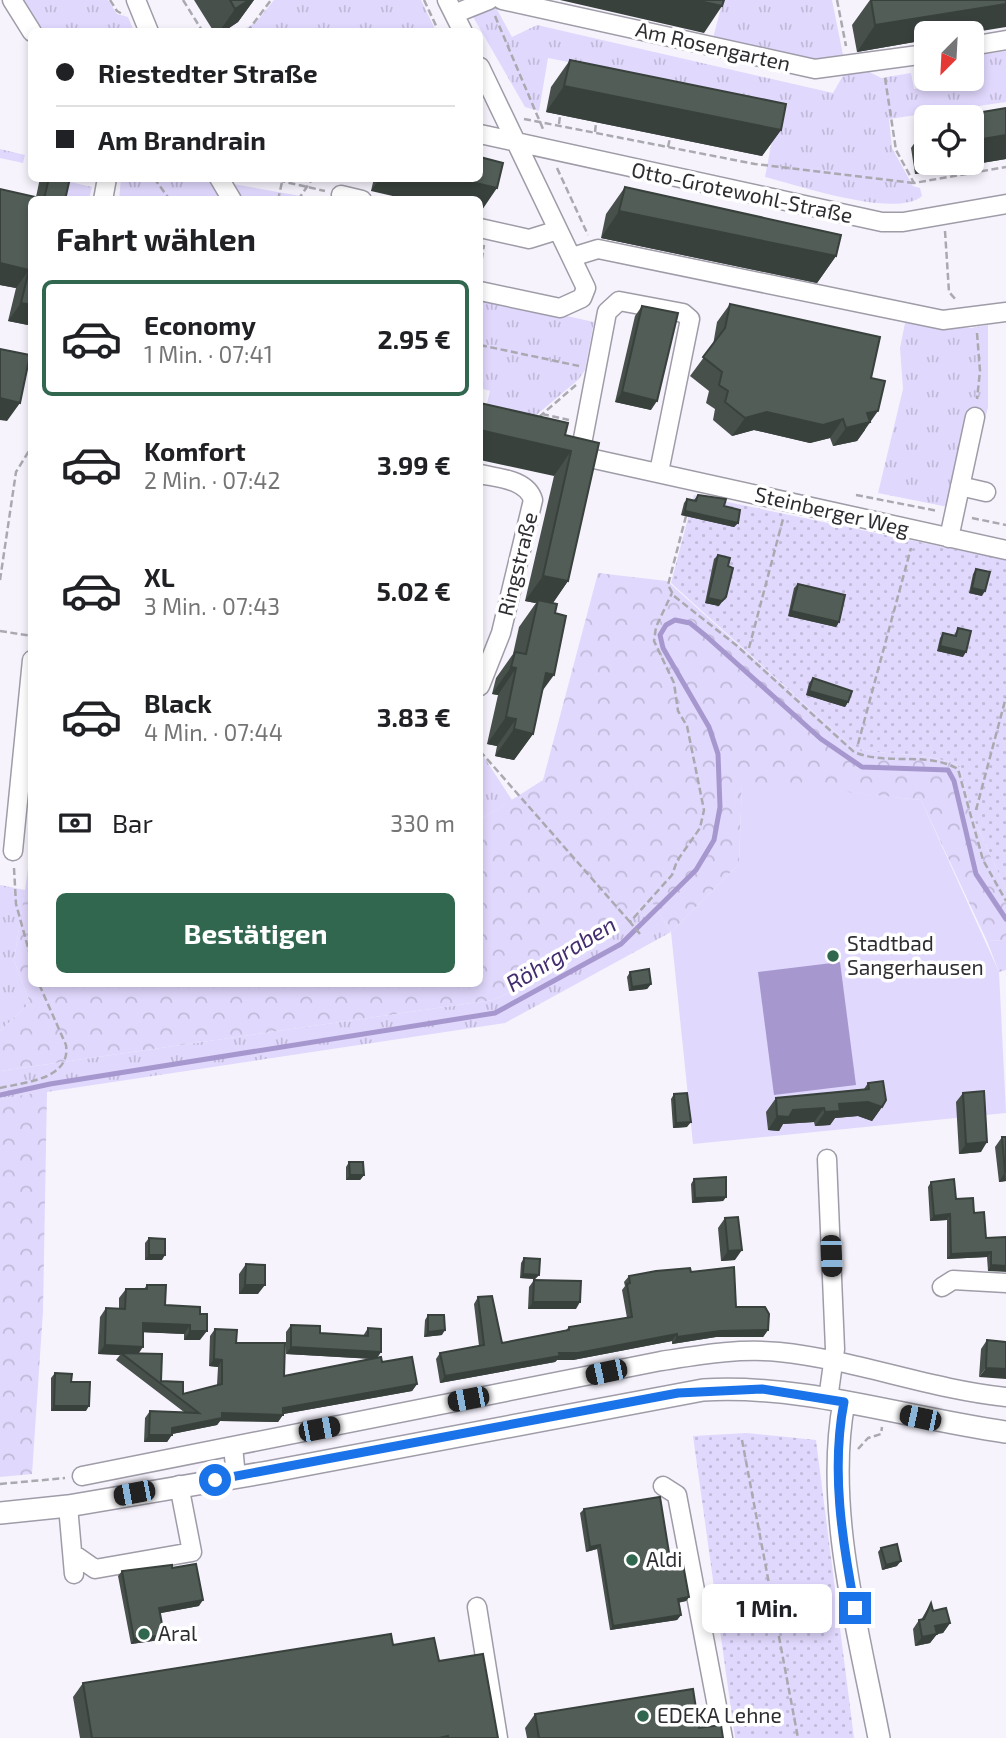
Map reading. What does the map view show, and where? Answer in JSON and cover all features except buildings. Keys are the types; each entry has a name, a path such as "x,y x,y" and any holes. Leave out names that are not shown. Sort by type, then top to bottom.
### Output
{"main road":[{"path":"0,1513 68,1506 236,1477 678,1393 762,1389 1006,1432"},
{"path":"836,1400 844,1543 879,1738"}],"street":[{"path":"12,0 30,28"},
{"path":"136,0 147,28"},
{"path":"461,28 451,7 489,0"},
{"name":"Am Rosengarten","path":"502,0 812,69 852,66 914,56"},
{"path":"984,44 1006,40"},
{"path":"483,73 586,286 586,293 560,308 483,291"},
{"name":"Otto-Grotewohl-Straße","path":"483,135 882,222 1006,204"},
{"path":"341,195 345,196"},
{"path":"484,229 529,239 558,230"},
{"path":"572,257 594,248 943,320 1006,312"},
{"path":"586,424 607,313 617,302 627,300 689,316 659,472"},
{"path":"949,538 975,416"},
{"name":"Steinberger Weg","path":"586,424 581,449 585,457 1006,550"},
{"name":"Ringstraße","path":"483,475 521,485 530,491 533,500 501,633 483,678"},
{"path":"960,486 986,492"},
{"path":"13,851 25,797 28,729"},
{"path":"827,1158 836,1400"},
{"path":"942,1287 953,1280 1006,1283"},
{"path":"82,1476 709,1354 777,1351 834,1361 978,1394 1006,1397"},
{"path":"233,1446 236,1477"},
{"path":"75,1555 95,1569 192,1552 179,1485"},
{"path":"663,1486 677,1495 723,1738"},
{"path":"68,1506 75,1555 74,1574"},
{"path":"477,1607 498,1738"}],"path":[{"path":"183,0 201,28"},
{"path":"250,28 271,0"},
{"path":"424,0 437,28"},
{"path":"489,0 540,121 557,170 594,248"},
{"path":"837,0 852,66"},
{"path":"197,22 205,16"},
{"path":"881,61 894,119 897,150 914,183"},
{"path":"503,116 559,124 740,161 914,183 958,175"},
{"path":"559,124 560,116"},
{"path":"595,132 596,123"},
{"path":"631,139 632,130"},
{"path":"668,146 670,138"},
{"path":"703,153 705,145"},
{"path":"740,161 741,152"},
{"path":"984,171 1006,167"},
{"path":"933,175 934,179"},
{"path":"279,196 282,182 341,195"},
{"path":"301,196 310,182"},
{"path":"483,346 594,376"},
{"path":"534,421 580,382 594,376"},
{"path":"542,414 586,424"},
{"path":"0,580 16,472 28,452"},
{"path":"856,495 1006,525"},
{"path":"749,648 788,503"},
{"path":"687,509 668,585 672,593 727,637 854,752 878,759 926,761 958,769 983,860 1006,901"},
{"path":"858,744 914,531"},
{"path":"632,924 667,883 700,828 704,810 687,726 678,710 674,683 654,642 656,627 672,593"},
{"path":"0,631 28,635"},
{"path":"976,810 1006,697"},
{"path":"483,754 640,934"},
{"path":"13,851 16,904 28,948"},
{"path":"0,1088 56,1073 64,1066 68,1055 66,1045 40,987"},
{"path":"856,1458 862,1443 881,1434 885,1411"},
{"path":"742,1440 799,1738"},
{"path":"0,1484 82,1476"}],"green space":[{"path":"16,0 108,0 117,14 128,17 133,28 34,28"},
{"path":"274,0 421,0 435,28 246,28 256,22"},
{"path":"723,0 832,0 844,60 822,64 713,38"},
{"path":"494,4 512,37 537,25 833,93 845,72 864,69 881,78 911,73 914,91 984,91 984,54 1006,51 1006,102 984,105 914,105 914,115 889,119 892,148 913,186 920,188 922,196 909,202 870,202 822,193 765,177 779,104 548,58 539,111 525,107 483,34 483,28 479,28 472,15"},
{"path":"0,149 25,155 23,163 0,158"},
{"path":"62,182 92,187 90,196 59,196"},
{"path":"121,182 216,182 225,196 119,196"},
{"path":"228,183 301,196 238,196"},
{"path":"483,298 594,322 585,370 578,380 521,428 483,420 490,391 483,389"},
{"path":"905,323 971,328 988,325 988,407 963,510 878,493 903,389 900,348"},
{"path":"694,495 1006,560 1006,889 971,813 960,766 934,758 852,747 671,583"},
{"path":"598,573 667,581 852,747 934,758 960,766 971,813 1006,889 1006,940 987,941 921,800 742,782 739,864 671,932 650,899 578,961 493,1000 0,1071 0,1031 30,1003 14,960 25,890 28,891 28,987 483,987 483,818 543,780"},
{"path":"483,756 512,800 483,818"},
{"name":"Stadtbad Sangerhausen","path":"742,781 921,800 999,972 1006,1113 693,1144 671,932 739,864"},
{"path":"28,868 28,892 25,891 14,960 30,1003 0,1031 0,885 25,890"},
{"path":"650,899 671,932 505,1023 0,1099 0,1071 493,1000 578,961"},
{"path":"1006,940 1006,970 999,972 987,941"},
{"path":"47,1091 43,1311 32,1474 0,1477 0,1099"},
{"path":"746,1433 816,1440 854,1738 735,1738 693,1436"}],"shaded area":[{"path":"840,962 856,1085 774,1095 758,972"}],"waterway":[{"name":"Röhrgraben","path":"0,1095 50,1084 495,1013 621,944 696,870 714,840 720,807 718,754 709,727 663,648 660,635 666,625 675,620 690,623 821,739 862,767 948,770 954,781 976,874 1006,919"}],"place":[{"name":"Stadtbad Sangerhausen","path":"833,956"},
{"name":"Aldi","path":"632,1560"},
{"name":"Aral","path":"144,1634"},
{"name":"EDEKA Lehne","path":"643,1716"}],"route":[{"path":"215,1480 678,1393 721,1389 800,1393 844,1402 838,1446 844,1543 855,1608"}]}
